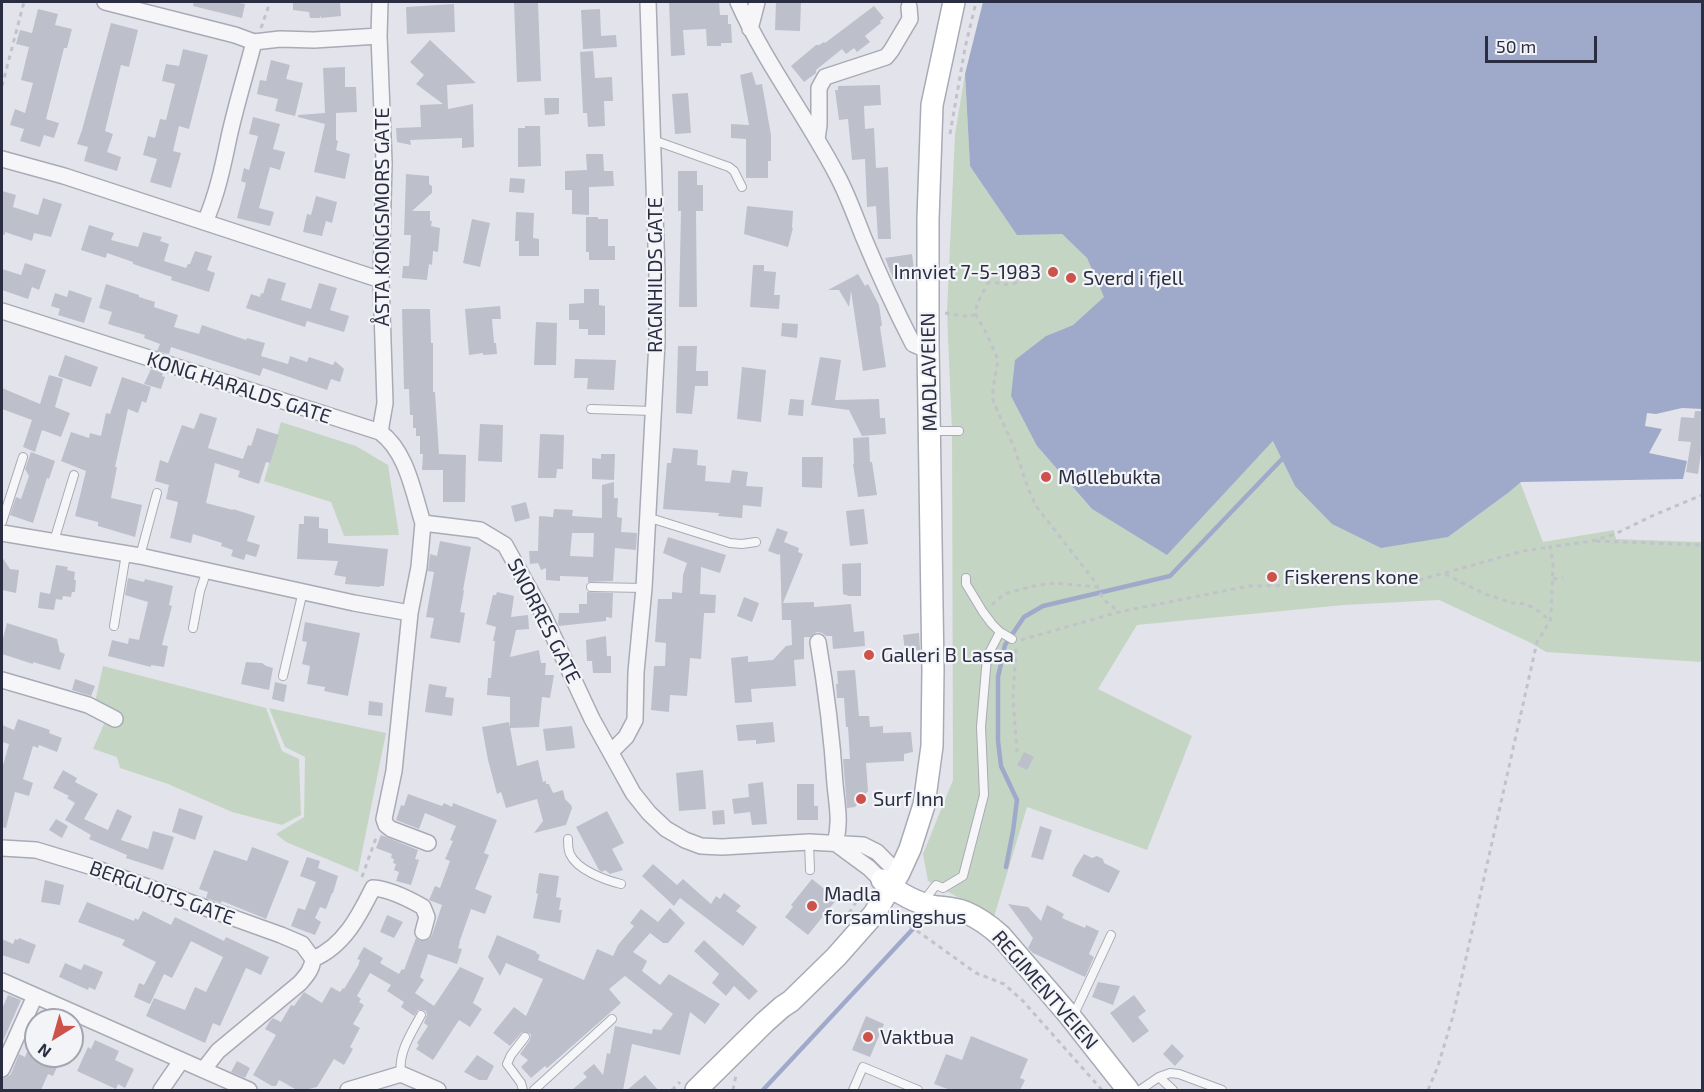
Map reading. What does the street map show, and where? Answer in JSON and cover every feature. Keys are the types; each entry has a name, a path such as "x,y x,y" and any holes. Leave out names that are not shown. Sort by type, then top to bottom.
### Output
{"main road":[{"name":"MADLAVEIEN","path":"696,1090 836,957 874,915 890,876 910,849 924,805 932,746 933,659 928,346 928,219 932,105 954,2"},
{"name":"REGIMENTVEIEN","path":"890,876 909,898 938,898 948,907 978,918 1001,936 1069,1015 1128,1090"}],"street":[{"path":"105,2 235,35 254,42 379,36"},
{"name":"ÅSTA KONGSMORS GATE","path":"380,2 379,36 384,162 381,280 386,403 380,432"},
{"name":"RAGNHILDS GATE","path":"611,752 626,737 635,720 657,342 648,2"},
{"path":"738,2 763,53 817,139 850,199 875,264 913,344 928,346"},
{"path":"750,29 757,2"},
{"path":"817,139 819,88 825,78 886,57 910,19 909,7"},
{"path":"205,222 225,161 229,136 254,42"},
{"path":"2,159 64,176 381,280"},
{"name":"KONG HARALDS GATE","path":"2,311 380,432"},
{"path":"380,432 390,440 399,453 423,523 419,567 410,613 394,771 384,819 386,825 391,829 428,843"},
{"name":"SNORRES GATE","path":"423,523 480,530 506,545 542,612 592,719 633,793 666,829 701,846 809,842 863,845 877,852 890,876"},
{"path":"2,533 133,555 410,613"},
{"path":"818,642 826,688 839,828 835,843"},
{"path":"2,680 88,705 115,720"},
{"name":"BERGLJOTS GATE","path":"2,848 36,850 89,866 281,935 302,944 313,959"},
{"path":"204,1069 218,1051 300,983 312,967 313,959 334,947 354,924 369,900 373,888 398,895 423,907 427,917 423,932"},
{"path":"2,981 249,1090"},
{"path":"2,1069 35,996"},
{"path":"161,1090 182,1061"},
{"path":"348,1090 401,1074 438,1090"}],"lane":[{"path":"653,140 729,167 734,171 742,187"},
{"path":"591,409 653,411"},
{"path":"930,431 959,431"},
{"path":"2,522 23,457"},
{"path":"54,541 74,475"},
{"path":"114,626 133,555 157,493"},
{"path":"647,517 730,543 756,542"},
{"path":"193,628 200,591 207,570"},
{"path":"927,899 936,885 943,888 963,876 984,795 981,727 987,657 1005,635 983,612 966,584 966,578"},
{"path":"591,587 644,588"},
{"path":"284,676 303,591"},
{"path":"568,839 570,855 578,864 607,880 621,884"},
{"path":"809,842 810,870"},
{"path":"1069,1015 1076,1010 1111,935"},
{"path":"401,1074 399,1064 404,1047 421,1015"},
{"path":"534,1090 612,1019"},
{"path":"523,1090 521,1083 507,1064 525,1037"},
{"path":"853,1090 863,1067 918,1090"},
{"path":"1140,1090 1170,1072 1221,1090"},
{"path":"1159,1077 1173,1090"}],"path":[{"path":"2,86 24,2"},
{"path":"254,42 260,32 270,2"},
{"path":"950,136 964,48 976,2"},
{"path":"1050,270 1012,284 988,283 977,304 975,314 998,360 993,401 1014,447 1031,496 1036,506 1085,568 1099,589 1102,599 1119,612"},
{"path":"944,322 945,306"},
{"path":"944,313 970,316 975,314"},
{"path":"1017,752 1013,698 1017,640 1119,612 1249,585 1405,584 1523,551 1592,541 1615,534 1702,495"},
{"path":"1592,541 1702,545"},
{"path":"1428,1090 1453,1016 1537,642 1550,621 1553,563 1550,547"},
{"path":"1445,574 1485,594 1514,603 1526,604 1550,621"},
{"path":"1553,579 1563,578"},
{"path":"983,612 998,598 1018,589 1054,583 1099,589"},
{"path":"890,914 894,920 909,925 976,973 1004,984 1022,1000 1102,1090"}],"green space":[{"name":"Møllebukta","path":"965,74 970,166 1062,234 1087,258 1105,297 1073,325 1046,336 1037,446 1092,509 1167,554 1274,440 1295,486 1448,537 1520,482 1543,542 1614,530 1616,539 1702,542 1702,662 1546,652 1439,600 1344,605 1137,625 1098,689 1192,736 1147,850 1027,807 994,917 928,881 923,854 953,780 952,432 947,312 955,134"},
{"path":"281,422 356,446 388,465 399,535 344,536 331,502 264,481"},
{"path":"103,666 266,708 282,751 299,759 301,815 282,825 232,812 168,784 120,768 117,757 93,749 104,724 119,725 122,715 95,702"},
{"path":"269,708 386,733 358,872 286,842 276,834 304,817 305,757 285,747"}],"water":[{"path":"983,2 1702,2 1702,409 1682,408 1656,414 1647,413 1645,426 1662,429 1649,453 1687,461 1683,479 1521,482 1448,537 1381,548 1332,524 1295,486 1273,441 1167,555 1092,509 1037,446 1011,396 1015,360 1046,336 1073,325 1104,297 1087,258 1062,234 1017,235 970,166 965,74"}],"building":[{"path":"194,2 245,4 242,18 193,6"},
{"path":"293,2 340,2 341,16 321,18 321,15 320,18 310,18 309,12 293,10"},
{"path":"514,2 538,2 541,81 517,82"},
{"path":"669,2 719,2 720,15 728,15 728,24 731,24 732,43 707,46 706,29 683,30 685,55 671,56"},
{"path":"776,2 801,2 800,31 775,30"},
{"path":"454,4 455,32 407,34 406,7"},
{"path":"874,6 884,18 865,36 870,42 857,52 854,48 846,54 842,49 804,82 791,66 816,45 825,43"},
{"path":"38,9 58,14 55,25 72,29 67,48 64,48 46,119 59,123 54,138 44,135 40,147 20,141 24,129 10,125 15,109 25,113 33,83 21,80 29,47 16,44 20,30 32,33"},
{"path":"600,9 601,36 616,35 617,47 583,49 581,10"},
{"path":"111,23 138,30 129,67 121,65 105,131 113,134 107,152 121,157 117,171 84,161 88,147 77,144"},
{"path":"430,40 476,83 447,85 448,109 473,104 474,147 462,148 462,138 410,140 411,145 397,142 396,128 421,127 420,105 443,104 416,84 424,75 410,62"},
{"path":"183,49 208,55 189,129 179,126 173,151 181,153 171,188 150,182 157,159 143,155 148,136 155,138 160,119 166,120 175,84 162,81 166,64 179,66"},
{"path":"593,51 595,78 612,77 613,101 604,101 605,126 588,127 587,113 583,113 580,52"},
{"path":"271,60 290,65 286,79 303,83 295,116 275,111 278,99 257,94 260,80 266,81"},
{"path":"345,67 345,87 356,87 357,112 336,113 336,140 338,141 336,150 350,154 345,179 314,172 325,124 298,117 298,115 325,113 323,68"},
{"path":"752,72 756,85 762,84 771,135 771,161 768,161 768,178 746,178 746,139 731,138 731,124 749,125 740,75"},
{"path":"880,85 881,105 864,106 865,129 874,128 876,168 888,167 891,239 878,239 876,206 867,207 865,159 852,160 848,119 839,120 835,90 838,90 838,86"},
{"path":"688,93 691,133 675,134 672,94"},
{"path":"544,98 559,98 559,114 545,115"},
{"path":"253,117 280,124 273,149 285,152 280,170 270,167 259,208 274,212 270,226 237,218 246,183 241,181 244,168 249,170 258,136 249,134"},
{"path":"525,126 540,126 541,166 518,167 518,128 525,128"},
{"path":"586,154 603,154 604,171 613,171 614,186 589,187 589,215 572,214 572,190 565,190 565,171 587,170"},
{"path":"678,171 697,171 697,185 703,185 703,211 696,211 697,307 679,307 681,211 678,211"},
{"path":"406,174 429,176 429,184 432,186 432,193 412,211 430,211 431,226 440,228 438,252 433,251 432,265 429,264 427,280 402,278 403,266 409,266 411,235 404,235"},
{"path":"510,178 525,179 524,193 509,192"},
{"path":"2,191 16,195 13,207 38,215 43,198 62,204 51,237 34,233 32,241 5,232 5,235 2,234"},
{"path":"316,196 337,202 332,223 326,221 322,236 303,232 307,214 311,215"},
{"path":"747,206 793,211 793,228 788,247 744,234"},
{"path":"516,212 534,213 533,238 539,239 539,256 519,256 519,241 515,241"},
{"path":"586,217 608,219 608,246 615,246 615,260 589,260 589,252 586,252"},
{"path":"472,219 490,223 480,267 463,263"},
{"path":"89,225 114,233 111,240 138,247 143,232 162,237 160,241 169,244 164,261 186,268 195,251 212,256 207,270 215,273 209,292 171,280 172,277 107,253 106,258 81,250"},
{"path":"912,254 915,278 894,281 885,258"},
{"path":"25,263 46,270 39,290 32,287 28,299 2,290 2,269 21,275"},
{"path":"753,265 764,265 764,271 776,272 774,295 780,295 779,309 750,307"},
{"path":"858,274 865,286 868,284 879,305 886,367 863,371 851,291 849,307 839,290 828,290"},
{"path":"268,278 286,283 281,300 311,309 319,283 337,288 330,310 349,316 344,332 307,321 305,327 246,308 251,294 260,297 261,293 263,294"},
{"path":"106,284 139,295 139,297 155,302 154,307 178,315 174,327 199,334 202,325 246,340 247,338 265,343 261,356 288,364 290,356 307,362 309,357 333,365 335,361 344,369 340,382 331,379 327,390 263,368 260,376 171,347 169,354 157,351 160,344 144,338 145,335 108,324 112,312 99,308"},
{"path":"584,289 599,289 599,305 605,306 605,335 588,335 588,329 579,329 579,320 569,320 569,304 584,303"},
{"path":"69,290 92,298 84,323 58,315 60,309 51,306 55,293 67,297"},
{"path":"500,306 501,319 492,319 497,354 469,355 465,309"},
{"path":"402,309 430,309 433,392 435,392 439,454 466,455 465,502 443,502 443,470 422,470 423,454 420,454 420,436 416,436 416,428 413,428 409,389 404,389"},
{"path":"536,322 557,323 556,365 534,365"},
{"path":"782,323 798,324 797,338 781,336"},
{"path":"678,346 697,346 696,371 708,371 708,386 695,386 692,414 676,413"},
{"path":"65,355 98,367 91,387 58,376"},
{"path":"820,357 841,360 835,400 879,399 880,418 885,418 886,434 862,436 849,410 811,405"},
{"path":"575,359 616,360 614,390 587,389 588,378 574,378"},
{"path":"742,367 766,370 761,422 737,419"},
{"path":"151,369 163,373 162,376 165,377 161,389 144,384"},
{"path":"49,375 63,379 55,407 70,413 61,437 42,430 35,452 23,447 32,420 2,409 2,388 40,404"},
{"path":"122,377 151,387 146,403 142,401 138,413 128,409 115,467 117,467 111,498 142,505 135,537 98,526 98,522 75,516 86,471 61,461 71,432 89,438 90,433 101,436 106,413 110,414"},
{"path":"790,399 804,400 803,416 788,415"},
{"path":"1695,411 1702,411 1702,446 1698,474 1686,472 1691,442 1678,441 1681,417 1694,418"},
{"path":"200,413 217,418 208,448 243,459 248,445 251,446 257,428 279,435 270,463 266,462 259,484 238,477 240,471 215,463 206,503 255,516 247,541 260,545 256,557 246,554 244,560 231,556 233,550 221,546 222,543 193,534 191,543 170,538 178,502 166,499 169,485 155,481 160,460 168,463 182,425 194,429"},
{"path":"480,424 503,425 502,462 478,461"},
{"path":"540,434 564,435 563,469 557,469 556,478 538,478"},
{"path":"869,437 870,462 872,462 877,495 858,497 853,464 853,438"},
{"path":"673,448 698,450 697,465 706,466 705,481 730,483 732,470 748,472 746,486 763,487 761,507 743,505 742,518 718,516 719,513 663,509 667,463 671,463"},
{"path":"31,452 55,461 49,479 47,478 33,523 10,515 16,497 21,499 29,476 25,469"},
{"path":"601,454 615,454 614,480 592,479 592,458 601,459"},
{"path":"802,457 823,457 822,488 802,487"},
{"path":"614,482 614,498 618,498 617,517 622,518 621,532 637,533 636,550 615,548 613,581 588,582 588,577 560,576 560,581 546,580 546,568 541,570 538,563 530,564 529,551 538,551 539,516 553,517 554,509 573,510 572,516 602,518 602,485","holes":["572,533 594,533 593,557 570,556"]},
{"path":"526,502 530,518 515,522 511,506"},
{"path":"864,509 868,544 850,546 846,511"},
{"path":"304,516 319,517 319,528 328,529 328,543 388,549 384,586 345,584 346,577 334,575 338,561 297,559 299,524 304,524"},
{"path":"777,528 788,532 784,542 799,548 798,552 803,554 783,603 814,602 814,607 851,604 854,632 864,631 865,646 833,649 832,636 817,632 810,637 804,637 804,659 794,660 796,686 751,689 752,702 735,703 731,658 748,656 748,662 773,660 786,646 792,645 791,620 782,620 780,553 779,555 768,551"},
{"path":"668,537 726,555 720,573 701,567 700,594 716,595 715,613 704,613 701,659 690,658 687,696 670,695 669,712 651,710 654,666 665,666 666,643 655,642 658,599 672,599 672,592 682,593 683,575 687,563 663,553"},
{"path":"440,541 471,547 460,612 465,613 460,643 430,638 434,618 426,617 434,572 428,571 430,554 437,556"},
{"path":"2,557 10,569 19,570 16,593 2,590"},
{"path":"861,563 861,596 843,594 842,564"},
{"path":"56,565 68,567 67,570 75,572 75,592 72,592 71,597 63,596 62,600 56,599 54,610 38,608 40,592 50,594"},
{"path":"128,578 144,582 145,579 173,586 169,605 172,606 162,645 168,646 164,667 151,665 151,667 108,656 112,640 128,644 129,638 139,640 148,602 125,595"},
{"path":"497,592 514,596 511,617 528,615 529,629 516,630 510,657 539,650 541,663 546,663 545,675 554,675 550,698 542,697 539,727 510,728 510,697 487,695 496,627 486,624 493,595"},
{"path":"587,592 613,593 612,618 606,617 606,621 559,626 559,613 579,613 579,604 587,604"},
{"path":"744,597 759,603 752,622 737,616"},
{"path":"305,622 360,633 348,696 324,691 325,687 307,684 310,666 302,664 307,642 302,641"},
{"path":"7,623 57,639 60,652 65,654 60,670 2,654 2,642"},
{"path":"919,633 920,650 905,651 903,635"},
{"path":"606,636 607,656 611,656 611,673 593,673 592,661 587,661 586,640"},
{"path":"246,662 262,663 273,668 269,690 241,684"},
{"path":"855,670 859,716 869,716 870,727 883,726 883,733 911,732 913,752 904,754 904,761 866,763 868,791 855,807 847,808 843,759 850,759 848,727 846,727 844,698 837,698 836,684 838,684 837,671"},
{"path":"75,679 95,686 91,696 72,690"},
{"path":"275,682 287,685 284,702 272,699"},
{"path":"429,684 447,687 445,697 454,698 452,716 425,712"},
{"path":"369,701 383,703 382,716 368,715"},
{"path":"18,719 50,730 49,733 62,738 57,752 39,745 38,748 33,746 23,779 33,783 29,796 15,792 6,828 2,827 2,769 9,744 2,742 2,725 14,730"},
{"path":"509,722 517,766 538,760 543,782 546,781 546,784 549,784 553,793 563,790 565,799 572,808 566,825 534,833 543,821 537,799 506,808 501,792 497,794 482,727"},
{"path":"773,722 775,742 756,744 756,740 738,741 736,725"},
{"path":"572,726 575,748 546,751 543,729"},
{"path":"1024,752 1034,757 1027,770 1017,765"},
{"path":"63,770 77,778 75,782 98,794 84,819 108,830 117,809 132,816 121,840 148,849 153,831 174,837 163,870 126,858 127,855 89,839 91,835 65,820 75,803 67,798 69,796 53,788"},
{"path":"703,770 706,809 679,811 676,773"},
{"path":"763,782 767,824 752,825 750,812 734,814 732,799 749,797 748,784"},
{"path":"797,784 814,784 814,806 818,806 818,820 797,820"},
{"path":"408,794 442,806 444,803 452,807 453,803 497,820 484,853 489,855 475,889 492,896 485,914 471,909 459,943 458,948 462,949 457,964 428,954 420,977 424,980 415,993 434,1006 460,967 484,978 473,1003 482,1009 470,1027 459,1020 433,1060 416,1049 419,1045 417,1043 428,1026 424,1023 426,1011 418,1010 414,1016 401,1007 404,1002 387,991 391,985 370,973 357,996 361,999 359,1002 364,1005 353,1024 360,1028 350,1047 353,1049 344,1065 334,1059 317,1087 297,1090 279,1080 276,1086 272,1086 253,1075 276,1035 265,1029 273,1018 281,1022 291,1005 294,1006 304,992 322,1003 331,987 340,992 344,989 358,966 360,960 357,959 364,947 383,958 380,963 399,974 402,969 404,970 416,938 425,941 432,935 442,905 429,900 435,886 440,888 450,861 445,859 453,841 450,840 456,826 425,813 419,829 396,820"},
{"path":"179,808 203,816 195,840 172,832"},
{"path":"724,810 725,824 713,825 712,811"},
{"path":"607,811 624,843 612,849 623,870 610,874 605,870 602,872 599,870 576,827"},
{"path":"56,819 68,826 62,838 49,830"},
{"path":"1040,826 1052,830 1043,860 1031,857"},
{"path":"381,835 418,850 415,859 419,860 411,885 396,881 399,872 394,870 396,864 391,858 392,854 376,848"},
{"path":"252,847 289,861 266,919 222,901 221,903 206,898 208,892 199,889 214,850 247,861"},
{"path":"1084,854 1092,858 1097,856 1103,859 1104,863 1120,871 1109,893 1072,876"},
{"path":"307,857 320,861 318,868 338,876 326,909 320,907 315,918 321,922 315,935 291,926 298,908 305,910 316,882 300,876"},
{"path":"653,864 677,885 683,879 711,904 716,896 720,899 724,893 741,906 736,911 757,927 743,946 680,898 674,906 642,876"},
{"path":"539,873 559,876 556,897 561,898 560,923 533,918"},
{"name":"Madla forsamlingshus","path":"812,879 837,899 808,935 785,917 793,907 791,905"},
{"path":"45,880 64,885 60,905 41,902"},
{"path":"87,902 134,921 135,918 138,920 143,911 171,925 175,917 224,941 226,937 269,957 261,975 246,968 220,1026 213,1023 205,1043 146,1016 154,998 185,1010 195,987 206,992 223,957 191,941 172,978 164,974 150,1004 134,997 139,983 144,985 156,962 122,945 125,940 78,922"},
{"path":"1008,904 1028,907 1041,921 1047,905 1064,914 1062,918 1085,928 1086,925 1099,931 1089,954 1094,957 1085,977 1033,953 1028,948 1033,938"},
{"path":"670,908 685,923 668,943 663,943 650,933 633,952 647,961 642,971 660,985 669,974 720,1004 705,1024 690,1012 680,1055 632,1044 623,1090 572,1090 587,1077 583,1073 594,1064 603,1075 607,1053 610,1054 615,1026 652,1034 653,1029 661,1030 673,1014 625,976 609,989 621,1003 547,1068 545,1066 531,1078 521,1067 528,1060 520,1054 531,1035 522,1032 510,1046 493,1033 514,1007 526,1016 543,979 506,963 500,976 488,957 497,935 537,952 540,955 538,960 584,980 597,949 613,956 618,945 634,926 630,923 641,909 658,922"},
{"path":"387,915 403,922 394,938 380,932"},
{"path":"19,938 36,945 29,964 2,955 2,939 13,944 15,939"},
{"path":"704,940 758,991 749,1000 734,986 726,996 712,983 719,974 694,951"},
{"path":"65,963 81,970 84,964 103,972 95,990 89,987 88,990 59,977"},
{"path":"1098,982 1120,986 1113,1005 1092,997"},
{"path":"8,995 21,1000 2,1043 2,1009"},
{"path":"1134,995 1146,1011 1138,1017 1149,1031 1133,1043 1110,1013"},
{"name":"Vaktbua","path":"866,1016 884,1024 870,1057 852,1050"},
{"path":"971,1036 1028,1059 1020,1078 1025,1080 1020,1090 950,1090 934,1084 946,1054 962,1060"},
{"path":"95,1040 119,1051 115,1060 134,1069 125,1088 118,1084 116,1089 77,1071 78,1068 84,1068 84,1056 88,1047 91,1049"},
{"path":"1172,1044 1184,1056 1175,1066 1163,1054"},
{"path":"19,1054 24,1056 24,1068 57,1068 53,1076 48,1074 41,1090 2,1090 2,1079 11,1074"},
{"path":"477,1055 494,1066 487,1080 479,1080 464,1072"},
{"path":"237,1061 250,1068 245,1078 231,1072"},
{"path":"645,1075 658,1090 627,1090"}],"waterway":[{"path":"1006,867 1017,800 1001,766 998,741 998,677 1005,645 1024,617 1043,606 1170,576 1283,458"},
{"path":"763,1090 924,917"}],"place":[{"name":"Innviet 7-5-1983","path":"1053,272"},
{"name":"Sverd i fjell","path":"1071,278"},
{"name":"Møllebukta","path":"1046,477"},
{"name":"Fiskerens kone","path":"1272,577"},
{"name":"Galleri B Lassa","path":"869,655"},
{"name":"Surf Inn","path":"861,799"},
{"name":"Madla forsamlingshus","path":"812,906"},
{"name":"Vaktbua","path":"868,1037"}]}
